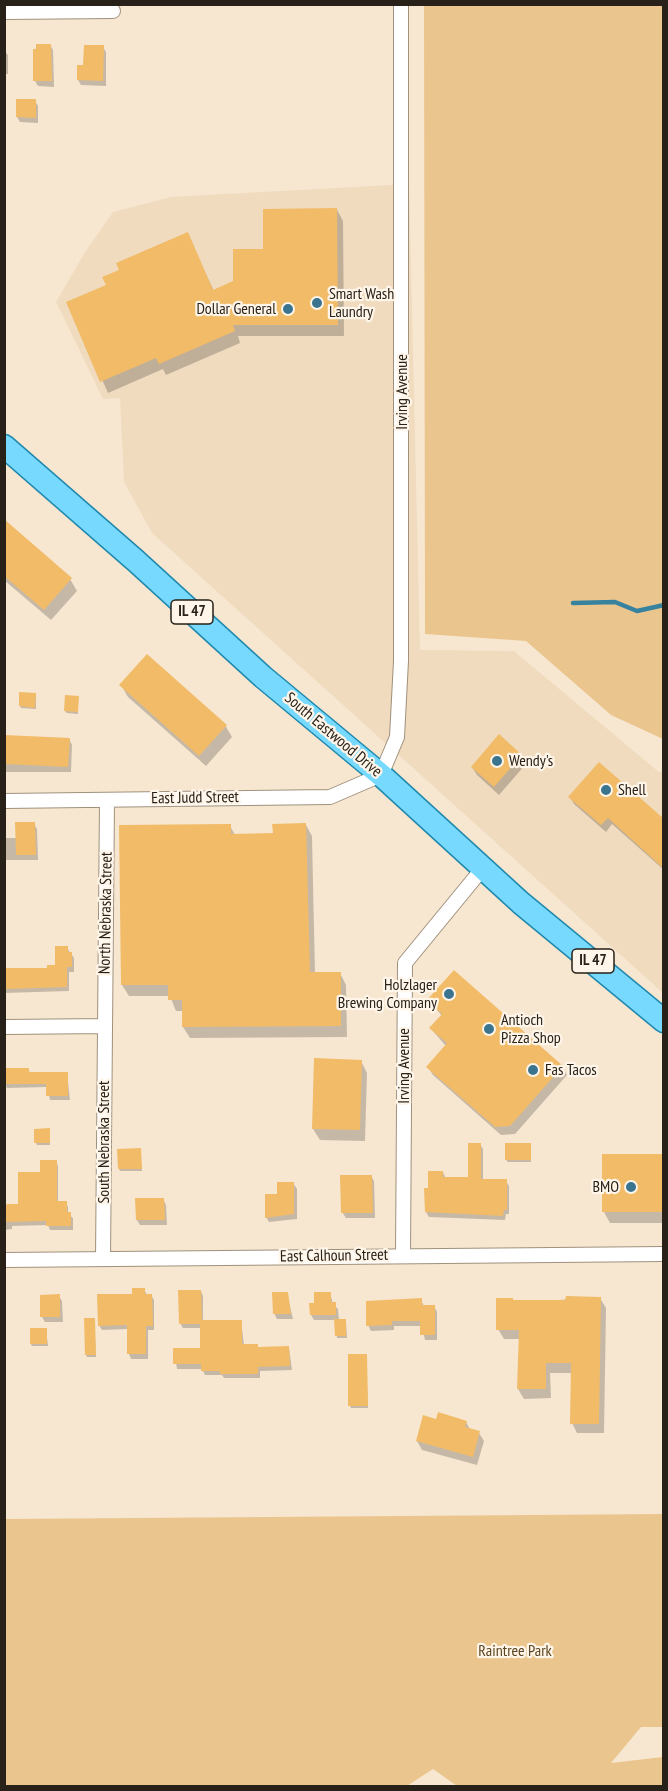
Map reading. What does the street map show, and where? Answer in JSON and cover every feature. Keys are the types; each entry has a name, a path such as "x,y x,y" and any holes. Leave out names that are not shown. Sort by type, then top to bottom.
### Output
{"main road":[{"name":"South Eastwood Drive","path":"4,446 263,677 381,775 483,868 663,1021"}],"street":[{"name":"Irving Avenue","path":"381,775 397,737 401,661 401,4"},
{"path":"4,12 113,11"},
{"name":"East Judd Street","path":"4,801 330,797 381,775"},
{"name":"North Nebraska Street","path":"104,1026 107,800"},
{"name":"Irving Avenue","path":"403,1256 405,963 483,868"},
{"path":"4,1027 104,1026"},
{"name":"South Nebraska Street","path":"103,1259 104,1026"},
{"name":"East Calhoun Street","path":"4,1260 663,1254"}],"shaded area":[{"path":"409,184 420,650 514,651 659,772 663,771 663,993 152,533 124,482 120,398 103,399 56,302 85,252 113,212 171,197"}],"green space":[{"path":"424,5 663,5 663,739 611,715 526,641 425,634"},
{"name":"Raintree Park","path":"663,1514 663,1727 641,1727 611,1763 663,1757 663,1786 457,1786 433,1769 407,1786 5,1786 5,1519"}],"building":[{"path":"36,44 51,44 52,81 33,81 33,49 36,49"},
{"path":"84,45 104,45 103,81 77,80 77,65 83,65"},
{"path":"16,99 36,99 36,118 16,117"},
{"path":"337,208 338,325 233,325 235,331 159,364 156,358 100,382 66,302 106,285 102,277 119,270 116,263 188,232 213,290 233,281 233,249 263,249 263,209"},
{"path":"4,519 72,578 44,610 4,576"},
{"path":"147,654 227,725 199,756 119,685"},
{"path":"19,692 36,693 35,708 19,706"},
{"path":"65,695 79,696 78,712 64,711"},
{"name":"Wendy's","path":"499,734 522,755 494,787 471,767"},
{"path":"4,735 70,738 68,767 4,764"},
{"path":"599,762 663,818 663,868 608,818 601,825 568,797"},
{"path":"15,822 35,822 36,855 16,855"},
{"path":"306,823 310,972 341,972 341,1026 182,1027 182,1000 168,1000 168,985 121,985 119,825 231,824 231,834 273,833 272,824"},
{"path":"55,946 68,946 68,952 72,952 72,967 67,967 67,987 6,989 6,968 47,968 47,965 55,965"},
{"path":"454,970 563,1066 510,1126 495,1127 426,1067 447,1043 429,1028 442,1014 427,1000"},
{"path":"314,1058 362,1060 360,1130 312,1129"},
{"path":"4,1068 29,1068 29,1072 68,1072 68,1096 46,1096 46,1084 4,1084"},
{"path":"50,1128 50,1143 34,1143 34,1129"},
{"path":"468,1143 481,1143 481,1179 507,1179 507,1210 504,1210 503,1216 425,1212 424,1188 428,1188 428,1171 443,1171 443,1177 468,1177"},
{"path":"505,1143 531,1143 531,1160 505,1160"},
{"path":"141,1148 142,1169 118,1169 117,1149"},
{"path":"602,1154 663,1154 663,1212 602,1212"},
{"path":"40,1160 57,1160 57,1201 67,1201 67,1212 71,1212 71,1226 46,1226 46,1221 4,1222 4,1207 7,1204 18,1204 18,1172 40,1172"},
{"path":"340,1175 372,1175 373,1213 341,1213"},
{"path":"277,1182 294,1182 294,1214 265,1218 265,1194 277,1194"},
{"path":"135,1198 164,1198 165,1220 136,1220"},
{"path":"132,1288 145,1288 145,1294 152,1294 153,1326 146,1326 146,1354 127,1354 127,1325 98,1326 97,1294 132,1294"},
{"path":"178,1290 201,1290 202,1320 242,1320 242,1344 258,1344 258,1347 289,1346 290,1366 258,1367 258,1374 220,1374 220,1371 201,1371 201,1364 173,1364 173,1348 200,1348 200,1324 179,1324"},
{"path":"272,1292 288,1292 291,1314 273,1314"},
{"path":"314,1292 331,1292 331,1302 336,1302 336,1315 310,1315 309,1303 314,1303"},
{"path":"60,1294 60,1317 40,1317 40,1295"},
{"path":"566,1296 601,1297 599,1424 570,1424 571,1363 546,1363 546,1389 517,1389 519,1330 496,1330 496,1298 565,1300"},
{"path":"422,1298 422,1305 435,1305 435,1335 420,1335 420,1321 392,1321 392,1325 366,1326 366,1301"},
{"path":"84,1318 95,1318 96,1355 85,1355"},
{"path":"334,1319 346,1319 346,1336 335,1336"},
{"path":"30,1328 47,1328 47,1344 30,1344"},
{"path":"348,1354 367,1354 368,1406 348,1406"},
{"path":"438,1412 467,1421 465,1427 480,1431 473,1457 416,1441 423,1415 436,1419"}],"waterway":[{"path":"573,603 615,602 637,611 664,605"}],"place":[{"name":"Smart Wash Laundry","path":"317,303"},
{"name":"Dollar General","path":"288,309"},
{"name":"Wendy's","path":"497,761"},
{"name":"Shell","path":"606,790"},
{"name":"Holzlager Brewing Company","path":"449,994"},
{"name":"Antioch Pizza Shop","path":"489,1029"},
{"name":"Fas Tacos","path":"533,1070"},
{"name":"BMO","path":"631,1187"}]}
